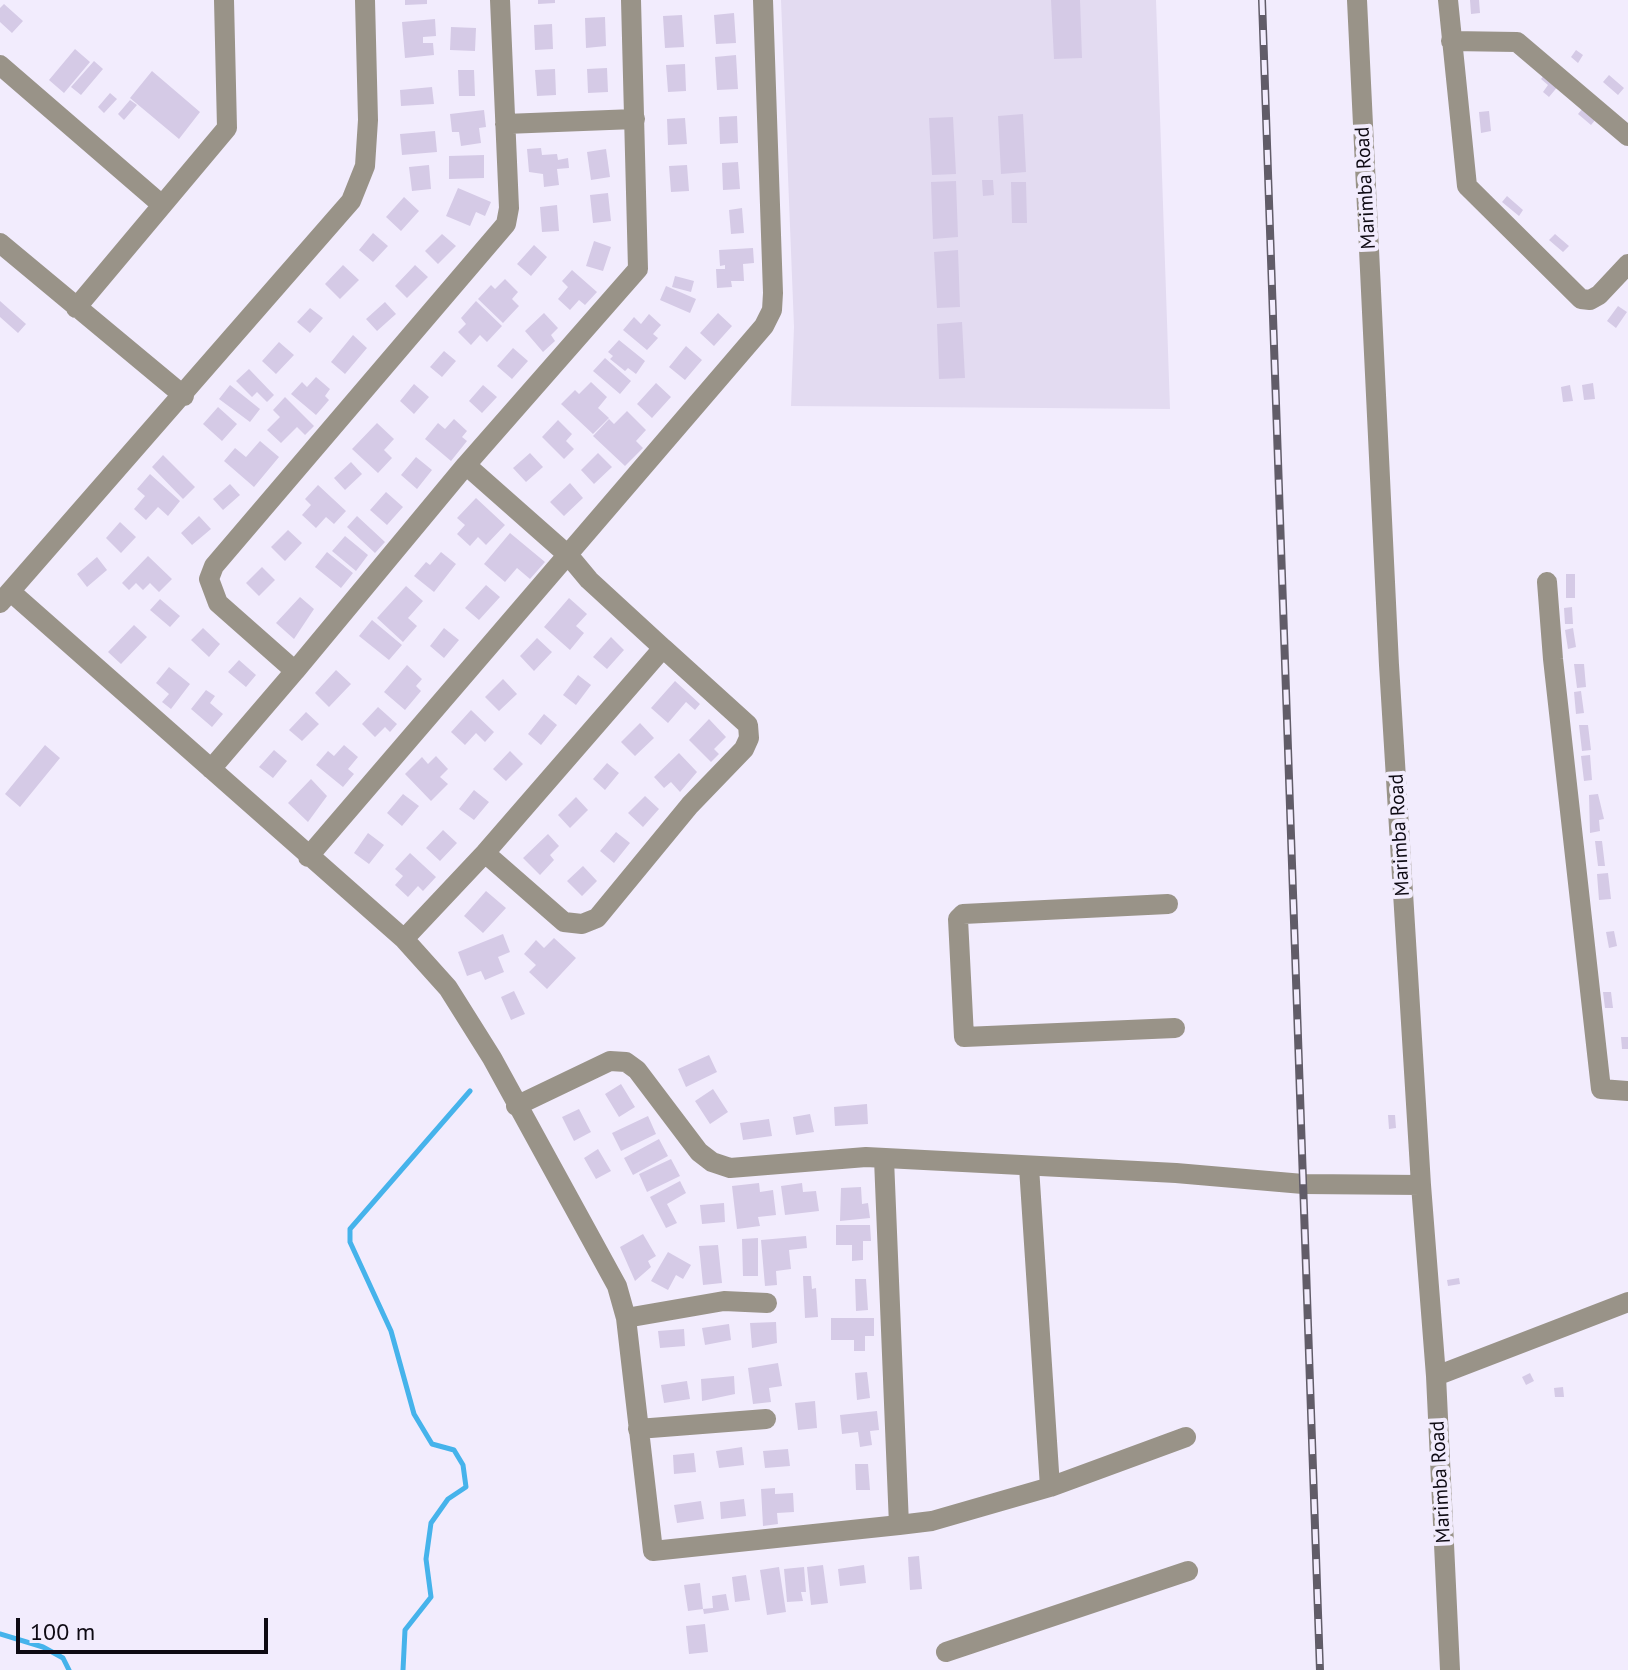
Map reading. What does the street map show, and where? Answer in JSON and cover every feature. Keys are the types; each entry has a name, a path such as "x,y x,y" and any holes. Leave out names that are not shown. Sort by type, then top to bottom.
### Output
{"street":[{"path":"76,308 227,128 224,0"},
{"path":"365,0 368,120 365,166 351,201 6,598 211,769 404,939 448,988 492,1058 617,1286 626,1318 653,1551 932,1521 1050,1487 1186,1437"},
{"path":"295,671 218,603 209,579 214,566 506,224 509,208 500,0"},
{"path":"211,769 466,465 638,269 631,0"},
{"path":"308,857 764,326 772,310 763,0"},
{"name":"Marimba Road","path":"1357,0 1389,665 1436,1376 1450,1670"},
{"path":"1448,0 1465,178 1472,192 1581,299 1590,300 1599,295 1628,264"},
{"path":"1451,41 1517,42 1628,136"},
{"path":"0,65 162,205"},
{"path":"505,124 635,119"},
{"path":"0,243 184,396"},
{"path":"466,465 569,556 589,580 748,725 749,738 744,749 690,805 597,918 582,924 564,922 485,853"},
{"path":"1547,582 1554,675 1601,1089 1628,1091"},
{"path":"404,939 485,853 663,648"},
{"path":"1168,904 963,914 958,919 964,1037 1175,1028"},
{"path":"516,1106 610,1061 626,1062 637,1070 699,1152 712,1162 730,1168 884,1159 1176,1173 1303,1184 1421,1185"},
{"path":"884,1159 899,1525"},
{"path":"1029,1167 1050,1487"},
{"path":"626,1318 724,1301 767,1303"},
{"path":"1436,1376 1628,1302"},
{"path":"638,1429 766,1419"},
{"path":"946,1652 1188,1571"}],"shaded area":[{"path":"781,0 1156,0 1170,409 791,406 794,327"}],"building":[{"path":"405,0 427,0 427,4 405,5"},
{"path":"538,0 555,0 555,3 538,4"},
{"path":"1051,0 1080,0 1082,58 1054,59"},
{"path":"1470,0 1479,0 1480,13 1471,14"},
{"path":"4,4 23,21 12,33 0,22 0,8"},
{"path":"734,13 736,43 716,44 714,15"},
{"path":"682,15 684,47 665,48 663,16"},
{"path":"605,17 606,46 586,48 585,18"},
{"path":"435,19 436,36 423,37 423,43 433,43 434,55 405,58 402,22"},
{"path":"552,24 553,49 535,50 534,25"},
{"path":"451,27 476,28 475,51 450,50"},
{"path":"75,49 90,62 64,93 49,80"},
{"path":"1576,50 1583,55 1578,63 1571,57"},
{"path":"736,55 738,89 717,90 715,57"},
{"path":"94,61 103,69 81,95 71,87"},
{"path":"685,64 686,91 668,92 666,65"},
{"path":"607,68 608,92 588,93 587,69"},
{"path":"555,69 556,95 537,96 535,70"},
{"path":"458,70 474,70 475,96 459,96"},
{"path":"152,71 200,112 179,139 130,98"},
{"path":"1546,73 1559,85 1549,97 1543,92 1548,85 1541,79"},
{"path":"1609,75 1624,88 1618,95 1603,82"},
{"path":"432,87 434,104 401,106 400,90"},
{"path":"110,93 117,99 104,113 98,107"},
{"path":"130,100 137,105 124,120 118,114"},
{"path":"1583,108 1596,119 1591,125 1578,114"},
{"path":"484,110 486,127 479,128 481,143 461,146 459,132 452,132 450,114"},
{"path":"1489,111 1491,131 1481,133 1479,112"},
{"path":"1023,114 1026,172 1001,174 998,116"},
{"path":"737,116 738,143 720,144 719,117"},
{"path":"953,117 956,174 932,175 929,118"},
{"path":"685,118 687,144 668,145 667,119"},
{"path":"435,131 437,152 402,155 400,134"},
{"path":"541,148 542,155 557,154 558,160 568,158 569,168 557,169 559,185 544,187 543,174 529,172 527,149"},
{"path":"606,149 610,177 591,180 587,152"},
{"path":"484,155 484,178 449,179 449,156"},
{"path":"738,162 740,189 723,190 722,163"},
{"path":"429,165 431,189 412,191 409,167"},
{"path":"687,165 689,191 671,192 669,166"},
{"path":"982,180 993,180 994,195 983,196"},
{"path":"956,181 958,237 933,239 931,182"},
{"path":"1011,182 1026,182 1027,223 1012,223"},
{"path":"458,188 491,202 485,216 476,212 470,226 446,216"},
{"path":"608,193 611,221 593,223 590,195"},
{"path":"1507,196 1523,210 1519,216 1502,202"},
{"path":"404,197 419,211 401,231 386,217"},
{"path":"557,205 559,231 542,232 540,207"},
{"path":"742,208 744,233 731,234 729,210"},
{"path":"373,233 388,246 373,262 359,250"},
{"path":"442,234 456,246 438,264 425,251"},
{"path":"1555,234 1569,246 1563,252 1549,240"},
{"path":"594,241 611,247 603,271 586,266"},
{"path":"534,245 547,257 531,276 517,264"},
{"path":"753,248 754,263 743,264 744,281 731,281 732,287 717,288 716,269 725,269 725,265 720,266 719,250"},
{"path":"958,250 960,307 937,308 934,252"},
{"path":"343,265 359,280 340,299 325,284"},
{"path":"415,265 428,277 407,298 395,286"},
{"path":"572,270 597,292 585,305 579,300 570,310 558,299 568,287 562,281"},
{"path":"675,276 694,281 691,292 672,287"},
{"path":"505,279 518,292 512,299 519,306 503,323 478,299 491,285 495,289"},
{"path":"666,286 696,299 690,313 660,300"},
{"path":"0,301 26,324 18,333 0,317"},
{"path":"476,301 502,326 487,342 480,335 471,345 458,332 466,324 461,318"},
{"path":"385,302 396,314 377,331 366,319"},
{"path":"1618,306 1627,312 1616,328 1607,321"},
{"path":"310,308 323,318 310,333 297,322"},
{"path":"544,313 558,328 551,335 555,341 543,352 525,331"},
{"path":"718,313 732,326 714,346 700,333"},
{"path":"649,314 661,325 653,334 658,338 647,350 623,330 634,317 641,324"},
{"path":"962,322 965,378 939,379 937,324"},
{"path":"353,335 367,348 345,374 331,362"},
{"path":"619,340 645,361 636,374 628,368 625,371 610,359 613,356 608,352"},
{"path":"279,342 294,355 276,374 262,361"},
{"path":"686,346 702,360 685,380 669,367"},
{"path":"513,348 528,361 512,379 497,366"},
{"path":"444,351 456,361 442,377 430,367"},
{"path":"605,358 631,381 620,394 593,371"},
{"path":"249,369 274,395 267,402 257,392 252,397 236,381"},
{"path":"316,377 330,389 325,396 329,400 316,415 291,394 302,382 307,387"},
{"path":"591,382 607,397 598,408 609,418 593,434 561,404 575,390 579,394"},
{"path":"656,383 671,397 652,418 637,404"},
{"path":"1593,383 1595,399 1584,400 1582,385"},
{"path":"414,384 429,397 414,414 400,401"},
{"path":"230,385 260,409 250,422 219,399"},
{"path":"483,385 497,397 482,413 469,401"},
{"path":"1570,385 1573,401 1563,402 1561,387"},
{"path":"285,397 314,426 305,435 297,427 281,443 267,430 280,417 273,410"},
{"path":"218,407 237,424 222,441 203,424"},
{"path":"627,411 646,430 636,441 643,448 625,466 593,436 609,419 614,424"},
{"path":"454,419 467,431 462,437 467,441 451,461 425,439 438,423 445,429"},
{"path":"558,420 572,434 566,441 574,449 564,459 542,437"},
{"path":"377,423 394,439 384,450 392,458 378,473 352,449"},
{"path":"260,441 279,457 254,487 224,461 235,448 246,457"},
{"path":"530,453 543,467 526,482 513,468"},
{"path":"598,453 612,467 594,484 581,470"},
{"path":"163,455 195,487 183,499 152,467"},
{"path":"416,457 432,470 417,489 401,475"},
{"path":"351,462 362,474 345,490 334,478"},
{"path":"150,474 180,501 168,516 158,507 146,520 134,509 145,496 137,489"},
{"path":"570,483 583,498 564,516 550,502"},
{"path":"230,484 240,495 223,510 213,499"},
{"path":"318,485 346,511 334,524 326,517 316,528 302,515 311,505 305,499"},
{"path":"386,492 403,507 387,525 370,510"},
{"path":"476,498 505,525 486,545 478,537 470,546 457,534 465,525 457,518"},
{"path":"199,516 211,529 192,545 181,533"},
{"path":"357,516 385,542 375,553 347,527"},
{"path":"120,522 136,537 121,553 106,538"},
{"path":"288,530 302,543 285,561 271,547"},
{"path":"510,533 545,562 530,579 517,568 505,582 484,564"},
{"path":"345,536 368,555 356,571 332,551"},
{"path":"327,552 353,573 341,588 315,567"},
{"path":"441,552 456,564 434,592 414,576 426,562 430,565"},
{"path":"148,556 172,579 159,592 150,583 143,590 136,583 129,590 122,583"},
{"path":"97,557 107,570 87,587 77,574"},
{"path":"262,567 275,580 259,596 246,583"},
{"path":"1566,574 1575,574 1575,598 1566,598"},
{"path":"486,585 500,597 479,620 465,608"},
{"path":"406,586 423,601 408,618 417,626 403,642 377,618"},
{"path":"300,597 314,609 294,639 276,623"},
{"path":"569,598 587,614 576,626 584,633 570,650 544,627"},
{"path":"160,599 180,616 170,627 150,610"},
{"path":"1572,607 1573,624 1565,624 1564,608"},
{"path":"372,620 402,645 389,660 359,636"},
{"path":"134,625 147,637 121,664 108,652"},
{"path":"203,628 220,644 209,657 191,640"},
{"path":"444,628 459,640 444,658 430,646"},
{"path":"1573,628 1576,647 1568,649 1565,630"},
{"path":"611,637 624,650 607,669 593,657"},
{"path":"537,638 552,652 534,671 520,656"},
{"path":"239,660 256,675 246,687 228,672"},
{"path":"1574,664 1584,664 1586,687 1577,688"},
{"path":"407,665 422,679 416,686 421,691 405,710 384,692"},
{"path":"169,667 190,684 171,709 162,702 169,694 156,683"},
{"path":"336,670 351,684 329,707 315,693"},
{"path":"578,675 591,685 576,705 563,695"},
{"path":"503,679 517,694 499,711 485,697"},
{"path":"675,681 700,704 695,710 686,702 668,723 651,708"},
{"path":"206,690 215,696 210,703 223,714 212,727 191,709"},
{"path":"1581,691 1584,713 1576,714 1574,692"},
{"path":"378,707 397,724 390,732 385,727 375,737 362,724"},
{"path":"471,710 494,732 485,742 476,733 465,745 451,732"},
{"path":"306,712 319,724 302,741 289,730"},
{"path":"544,714 557,725 541,745 528,734"},
{"path":"709,719 726,737 714,749 719,754 711,762 689,740"},
{"path":"640,723 654,738 635,756 621,742"},
{"path":"1579,725 1588,725 1591,750 1582,751"},
{"path":"45,745 60,758 20,807 5,794"},
{"path":"344,745 358,757 348,769 354,774 343,787 316,765 328,751 334,756"},
{"path":"274,750 287,761 273,778 259,767"},
{"path":"510,751 523,764 506,781 493,769"},
{"path":"679,753 697,772 680,792 671,782 664,788 654,777"},
{"path":"1590,755 1592,780 1584,781 1581,756"},
{"path":"436,756 448,769 440,777 448,784 431,801 405,774 422,757 428,764"},
{"path":"607,763 619,773 605,790 593,779"},
{"path":"311,779 327,796 308,822 288,803"},
{"path":"474,790 489,802 474,820 459,809"},
{"path":"403,794 419,806 402,826 387,813"},
{"path":"1598,794 1604,819 1599,820 1600,831 1590,833 1589,795"},
{"path":"645,796 659,809 643,827 628,813"},
{"path":"576,797 588,810 570,828 558,815"},
{"path":"443,830 457,843 440,861 426,848"},
{"path":"616,832 630,843 614,863 600,851"},
{"path":"368,833 384,845 369,864 354,853"},
{"path":"548,834 559,846 550,855 554,860 540,875 523,858"},
{"path":"1595,841 1602,841 1605,866 1598,866"},
{"path":"410,853 436,877 423,891 418,886 408,897 395,885 403,876 395,869"},
{"path":"583,866 597,881 582,896 567,881"},
{"path":"1608,873 1611,899 1599,900 1597,874"},
{"path":"486,891 506,908 483,933 464,916"},
{"path":"1614,931 1617,946 1609,948 1606,932"},
{"path":"503,934 510,952 498,957 504,972 485,980 481,971 467,976 458,952"},
{"path":"554,938 576,958 547,989 529,972 536,965 524,954 536,940 544,948"},
{"path":"514,991 525,1014 511,1020 501,997"},
{"path":"1603,992 1611,992 1613,1008 1605,1008"},
{"path":"1621,1037 1628,1037 1628,1049 1622,1049"},
{"path":"709,1055 717,1072 686,1087 678,1069"},
{"path":"621,1084 635,1107 619,1117 605,1094"},
{"path":"713,1089 728,1112 710,1124 695,1101"},
{"path":"867,1104 868,1124 835,1126 834,1107"},
{"path":"579,1109 591,1132 574,1141 562,1117"},
{"path":"810,1114 814,1132 796,1135 793,1117"},
{"path":"1388,1115 1395,1115 1396,1128 1389,1129"},
{"path":"648,1116 656,1134 621,1151 612,1133"},
{"path":"769,1119 772,1136 743,1140 740,1123"},
{"path":"659,1139 668,1156 633,1175 624,1158"},
{"path":"598,1149 611,1171 596,1179 584,1158"},
{"path":"671,1159 680,1176 647,1192 639,1174"},
{"path":"680,1181 686,1193 667,1204 677,1223 666,1228 650,1197"},
{"path":"759,1183 760,1192 773,1190 776,1215 758,1217 760,1226 737,1229 732,1186"},
{"path":"802,1183 803,1192 816,1191 819,1211 785,1215 781,1186"},
{"path":"861,1187 862,1204 868,1203 870,1218 840,1221 841,1188"},
{"path":"724,1203 725,1222 702,1224 700,1205"},
{"path":"836,1225 870,1225 871,1241 863,1241 863,1260 852,1261 852,1245 836,1245"},
{"path":"643,1234 656,1256 648,1261 651,1267 635,1281 620,1247"},
{"path":"806,1236 807,1248 789,1250 791,1269 776,1271 777,1285 765,1286 761,1240"},
{"path":"758,1238 758,1276 743,1276 742,1239"},
{"path":"718,1245 722,1283 703,1285 699,1246"},
{"path":"668,1252 691,1265 683,1279 676,1275 668,1290 651,1281"},
{"path":"803,1276 811,1276 812,1289 816,1288 818,1317 805,1318"},
{"path":"1459,1278 1460,1284 1448,1286 1447,1280"},
{"path":"855,1279 866,1279 868,1310 856,1311"},
{"path":"831,1318 874,1318 874,1336 865,1336 865,1351 854,1351 854,1340 831,1340"},
{"path":"776,1322 777,1343 752,1348 750,1323"},
{"path":"729,1324 731,1340 705,1345 702,1328"},
{"path":"684,1329 685,1346 660,1348 658,1331"},
{"path":"778,1363 782,1386 769,1388 771,1402 753,1404 748,1368"},
{"path":"867,1372 870,1398 857,1400 855,1373"},
{"path":"1530,1373 1534,1381 1526,1385 1522,1377"},
{"path":"734,1376 735,1394 702,1401 701,1379"},
{"path":"687,1381 690,1399 664,1403 661,1385"},
{"path":"1563,1387 1564,1397 1555,1397 1554,1388"},
{"path":"815,1401 817,1428 798,1430 795,1403"},
{"path":"877,1411 879,1430 870,1431 872,1445 860,1447 858,1432 842,1434 840,1415"},
{"path":"742,1447 744,1465 719,1468 716,1451"},
{"path":"788,1449 790,1466 765,1468 763,1451"},
{"path":"694,1453 696,1472 674,1474 673,1455"},
{"path":"855,1464 868,1464 870,1490 856,1490"},
{"path":"775,1488 775,1494 793,1493 794,1512 777,1513 778,1524 763,1526 761,1489"},
{"path":"744,1499 746,1516 721,1519 720,1502"},
{"path":"701,1501 704,1519 677,1523 674,1505"},
{"path":"919,1556 922,1589 910,1590 908,1557"},
{"path":"823,1565 828,1603 811,1605 807,1567"},
{"path":"864,1565 866,1583 840,1586 838,1569"},
{"path":"779,1567 786,1612 767,1615 760,1570"},
{"path":"804,1567 806,1592 801,1592 803,1601 787,1602 784,1569"},
{"path":"746,1575 750,1600 735,1602 732,1577"},
{"path":"700,1583 703,1609 688,1611 684,1585"},
{"path":"726,1594 729,1610 704,1614 703,1609 713,1608 712,1596"},
{"path":"705,1624 708,1652 689,1654 686,1626"}],"waterway":[{"path":"403,1670 405,1630 431,1597 426,1559 431,1523 448,1499 466,1487 463,1465 454,1450 432,1444 414,1414 391,1331 350,1242 350,1229 470,1091"},
{"path":"0,1634 43,1647 63,1658 69,1670"}],"railway":[{"path":"1262,0 1320,1670"}]}
